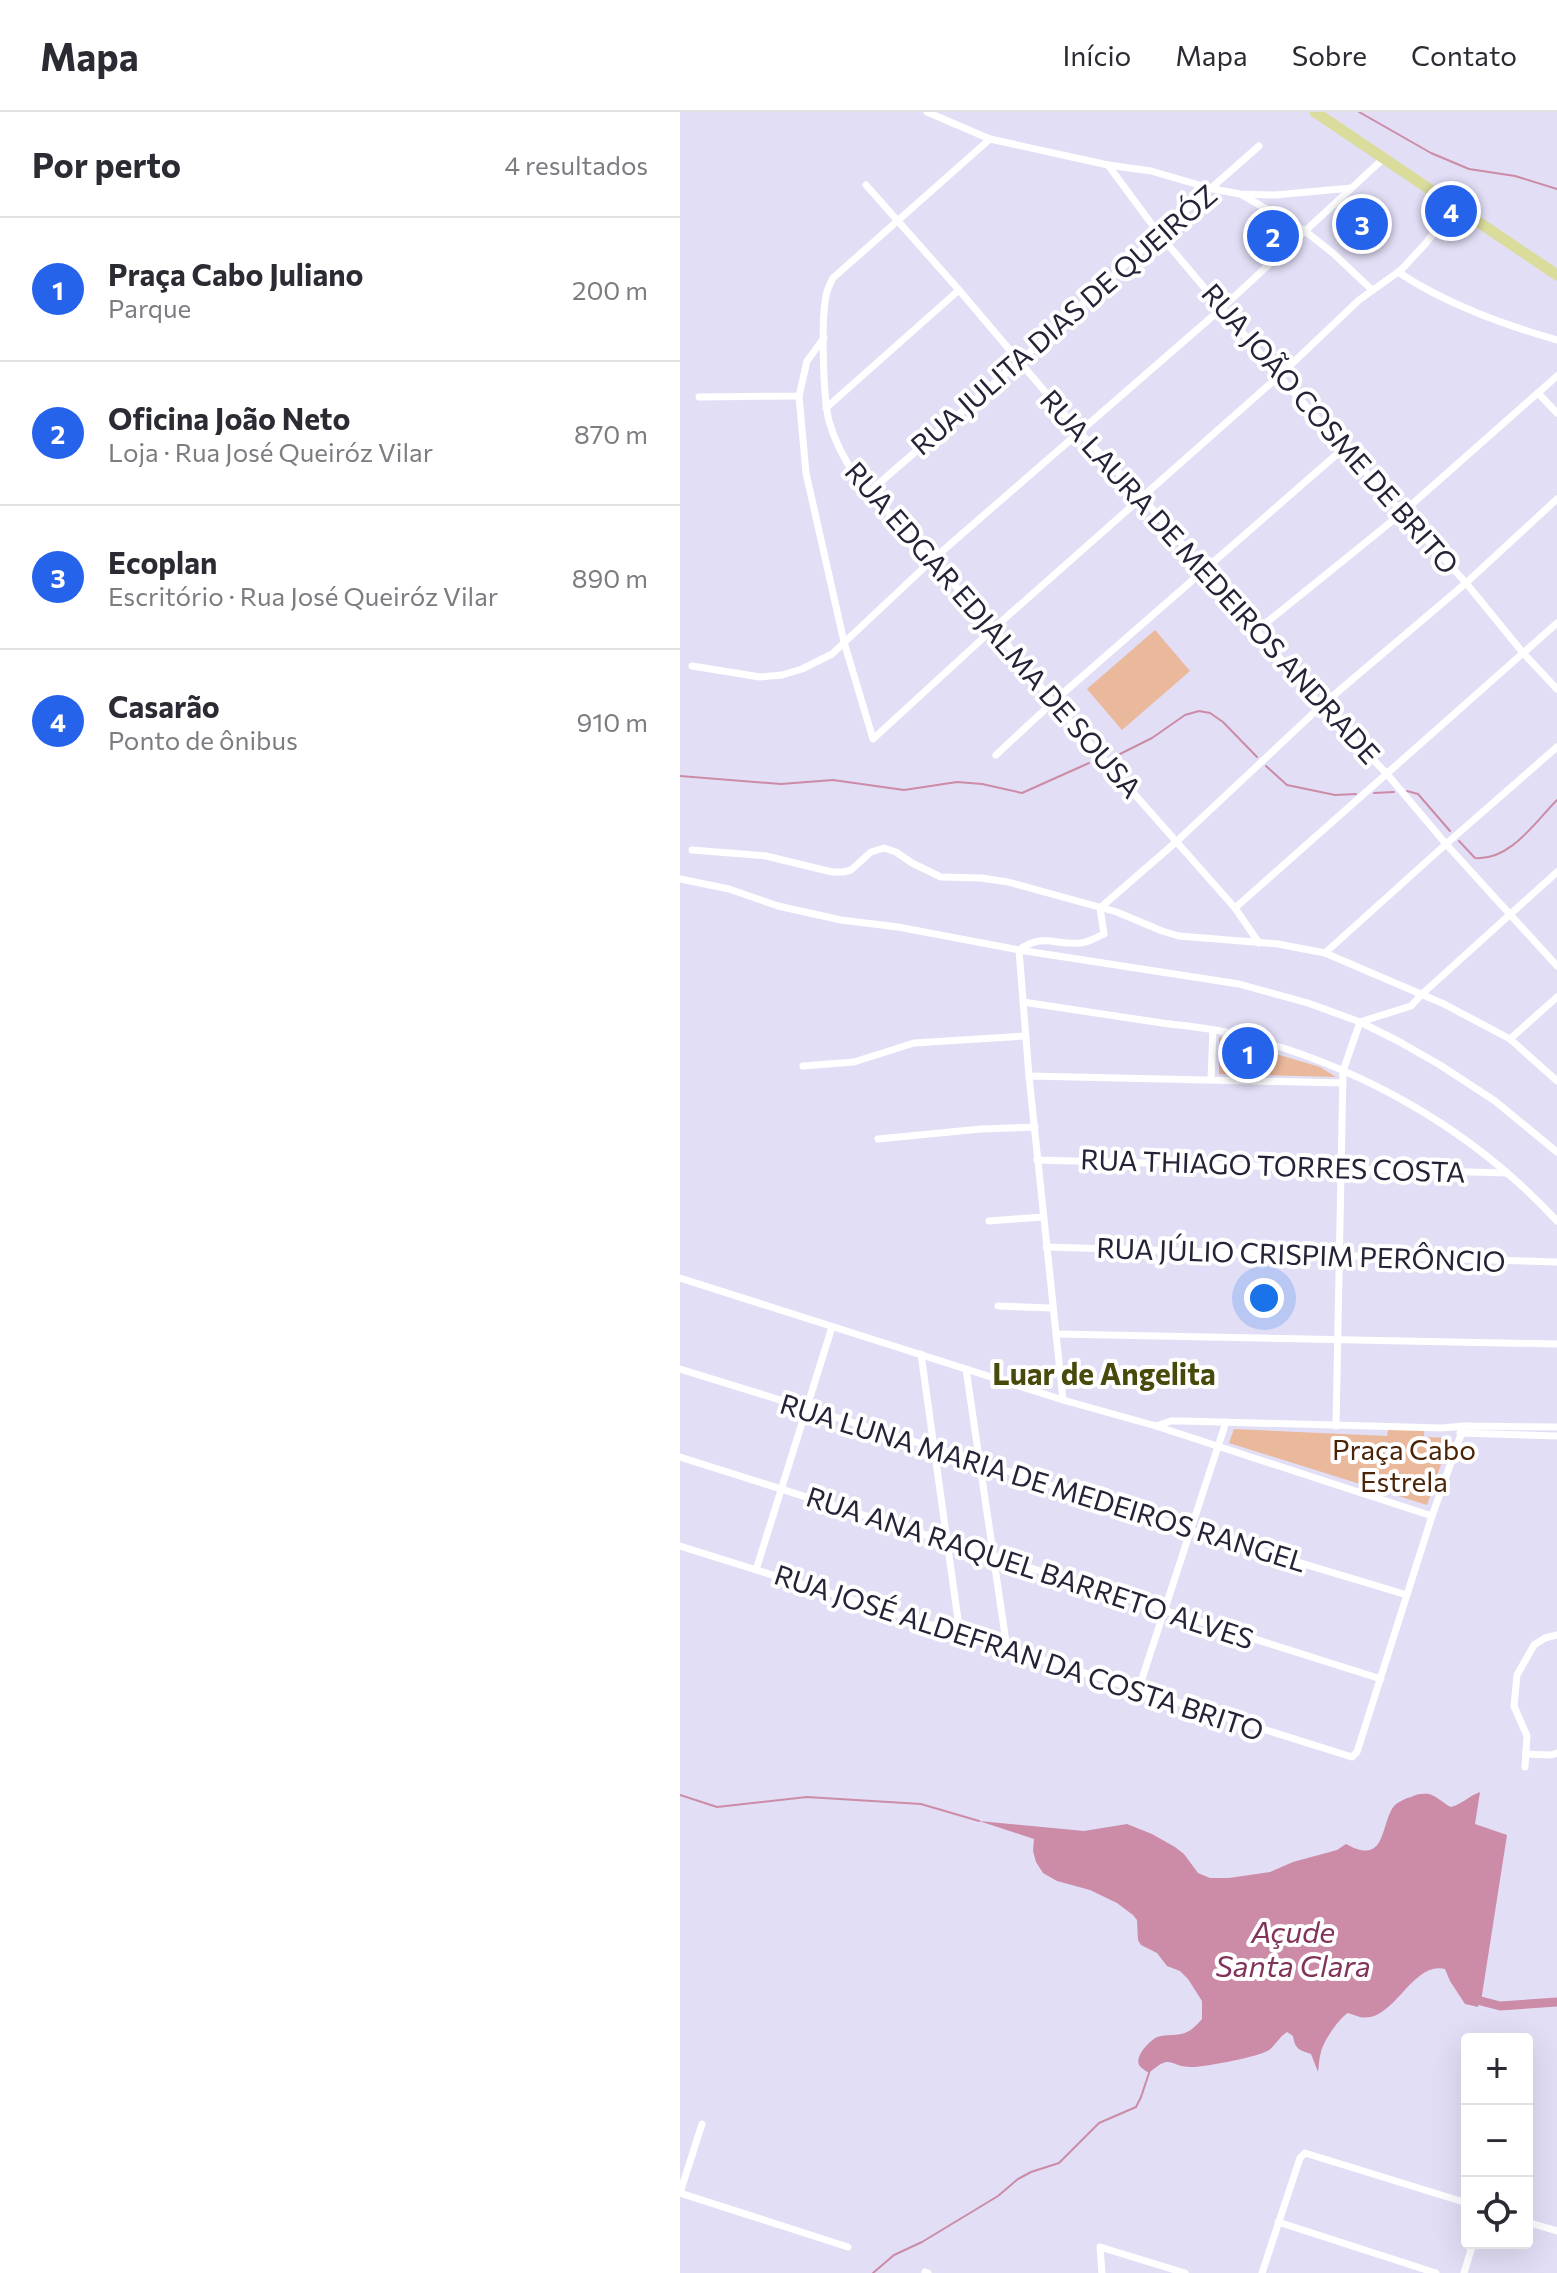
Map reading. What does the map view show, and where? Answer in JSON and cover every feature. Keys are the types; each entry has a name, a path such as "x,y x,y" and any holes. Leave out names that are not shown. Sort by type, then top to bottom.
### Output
{"main road":[{"path":"1315,112 1557,275"}],"street":[{"path":"927,112 990,139 1108,165 1151,171 1240,194 1275,195 1351,188"},
{"path":"899,221 990,139"},
{"name":"RUA JULITA DIAS DE QUEIRÓZ","path":"869,492 1259,146"},
{"path":"692,666 760,677 782,675 820,661 1222,308 1384,158"},
{"name":"RUA JOÃO COSME DE BRITO","path":"1108,165 1159,234 1279,376 1557,689"},
{"name":"RUA LAURA DE MEDEIROS ANDRADE","path":"866,185 1080,433 1205,569 1321,706 1387,774 1557,966"},
{"path":"1240,194 1305,231 1372,290"},
{"path":"824,338 807,361 799,396 806,473 844,642 873,739 1372,290 1411,261 1454,207"},
{"name":"RUA EDGAR EDJALMA DE SOUSA","path":"899,221 833,278 825,300 826,408 844,457 869,492 994,628 1053,702 1235,908 1259,943"},
{"path":"1398,272 1425,291 1518,329 1557,340"},
{"path":"826,408 959,290"},
{"path":"1256,631 1402,513 1557,376"},
{"path":"1538,393 1557,413"},
{"path":"699,397 799,396"},
{"path":"996,755 1344,448"},
{"path":"1100,908 1176,842 1321,706 1466,583 1557,499"},
{"path":"1235,908 1557,623"},
{"path":"1325,953 1557,747"},
{"path":"692,850 766,856 843,872 851,870 871,852 884,848 941,877 995,879 1117,912 1179,936 1299,947 1325,953 1510,1039 1557,1081"},
{"path":"1360,1022 1411,1006 1557,872"},
{"path":"680,879 729,889 778,906 841,920 1258,988 1308,1003 1360,1022 1440,1065 1495,1101 1557,1152"},
{"path":"1019,950 1028,943 1040,940 1077,944 1104,934 1100,908"},
{"path":"1019,950 1037,1160 1063,1400"},
{"path":"1510,1039 1557,997"},
{"path":"1023,1002 1213,1030 1266,1043 1343,1071 1385,1090 1439,1122 1509,1173 1557,1221"},
{"path":"1336,1426 1343,1071 1360,1022"},
{"path":"1211,1079 1213,1030"},
{"path":"803,1066 854,1062 914,1043 1025,1036"},
{"path":"1029,1076 1343,1083"},
{"path":"878,1139 1035,1127"},
{"name":"RUA THIAGO TORRES COSTA","path":"1037,1160 1509,1173"},
{"path":"989,1221 1043,1217"},
{"name":"RUA JÚLIO CRISPIM PERÔNCIO","path":"1046,1247 1557,1262"},
{"path":"680,1278 1063,1400 1156,1426 1432,1516"},
{"path":"998,1306 1052,1308"},
{"path":"756,1570 832,1327"},
{"path":"1056,1334 1557,1344"},
{"path":"921,1354 960,1634"},
{"name":"RUA LUNA MARIA DE MEDEIROS RANGEL","path":"680,1369 1407,1595"},
{"path":"966,1369 1007,1649"},
{"path":"1156,1426 1182,1421 1226,1422 1442,1428 1557,1436"},
{"path":"1138,1691 1226,1422"},
{"path":"1462,1430 1557,1427"},
{"path":"1381,1679 1462,1430"},
{"name":"RUA ANA RAQUEL BARRETO ALVES","path":"680,1457 1381,1679"},
{"name":"RUA JOSÉ ALDEFRAN DA COSTA BRITO","path":"680,1546 1348,1757 1357,1752 1381,1679"},
{"path":"1525,1767 1526,1730 1514,1706 1517,1675 1534,1645 1557,1635"},
{"path":"1526,1754 1557,1753"},
{"path":"702,2124 680,2193 848,2247"},
{"path":"1262,2273 1302,2154 1308,2153 1461,2201"},
{"path":"1278,2222 1436,2273"},
{"path":"1533,2224 1557,2231"},
{"path":"1102,2273 1100,2247 1185,2273"},
{"path":"1464,2273 1471,2249"}],"green space":[{"path":"1155,630 1190,671 1122,730 1087,689"},
{"path":"1219,1037 1320,1067 1336,1077 1219,1074"},
{"name":"Praça Cabo Estrela","path":"1234,1429 1387,1436 1388,1430 1424,1430 1424,1437 1450,1438 1427,1505 1229,1443"}],"water":[{"name":"Açude Santa Clara","path":"1480,1792 1475,1824 1507,1835 1478,2007 1465,2004 1445,1969 1433,1969 1422,1974 1393,2003 1372,2017 1348,2013 1344,2016 1325,2042 1318,2072 1311,2054 1298,2048 1293,2036 1287,2032 1269,2050 1255,2055 1194,2067 1167,2062 1149,2073 1138,2061 1152,2040 1187,2032 1202,2019 1202,2001 1188,1979 1180,1971 1167,1966 1157,1953 1141,1945 1137,1920 1117,1903 1043,1873 1033,1851 1034,1839 979,1821 1084,1831 1127,1824 1175,1847 1198,1873 1210,1878 1229,1878 1270,1872 1337,1850 1346,1844 1359,1850 1369,1850 1376,1847 1394,1806 1402,1800 1417,1794 1429,1794 1451,1807"}],"waterway":[{"path":"1359,112 1431,153 1469,169 1515,176 1557,189"},
{"path":"1112,758 1152,738 1185,715 1199,711 1210,713 1223,722 1257,757"},
{"path":"680,776 781,784 833,780 904,790 957,782 1022,793 1089,763"},
{"path":"1266,766 1287,785 1335,795 1356,794"},
{"path":"1407,791 1418,794 1450,831"},
{"path":"1374,793 1394,792"},
{"path":"1459,841 1475,858 1499,853 1521,838 1557,800"},
{"path":"680,1795 717,1807 807,1797 921,1804 979,1821"},
{"path":"1481,2001 1500,2006 1557,2002"},
{"path":"873,2273 894,2255 922,2242 998,2196 1018,2179 1059,2163 1099,2123 1136,2107 1149,2073"}],"place":[{"name":"Casarão","path":"1451,211"},
{"name":"Ecoplan","path":"1362,224"},
{"name":"Oficina João Neto","path":"1273,236"},
{"name":"Praça Cabo Juliano","path":"1248,1053"}],"district":[{"name":"Luar de Angelita","path":"1104,1375"}]}
